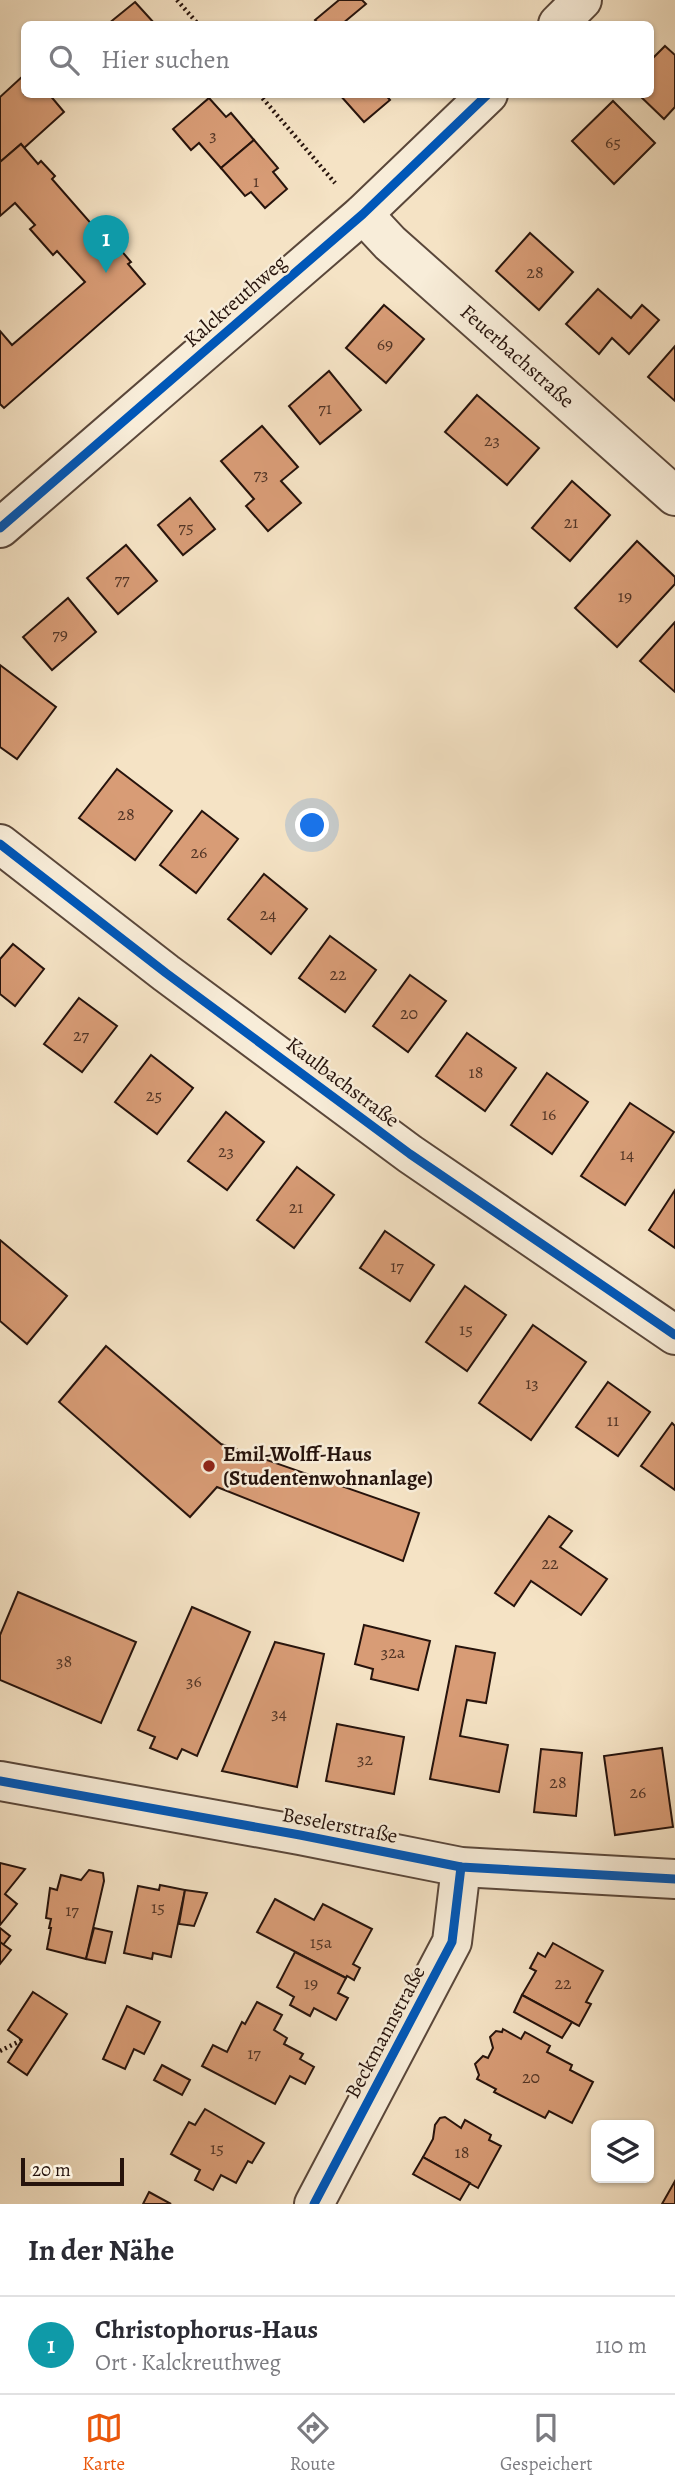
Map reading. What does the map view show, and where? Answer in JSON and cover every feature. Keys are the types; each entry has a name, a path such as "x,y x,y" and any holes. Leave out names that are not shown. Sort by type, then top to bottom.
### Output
{"street":[{"path":"561,21 582,0"},
{"name":"Kalckreuthweg","path":"0,528 363,214 484,98"},
{"name":"Feuerbachstraße","path":"363,214 390,243 675,496"},
{"name":"Kaulbachstraße","path":"0,844 166,973 410,1154 675,1335"},
{"name":"Beselerstraße","path":"0,1781 461,1867 675,1879"},
{"name":"Beckmannstraße","path":"314,2204 452,1942 461,1867"}],"path":[{"path":"177,0 195,21"},
{"path":"262,98 335,183"},
{"path":"0,2051 22,2039"}],"building":[{"path":"339,0 362,0 366,4 346,21 315,20"},
{"path":"135,2 152,21 112,21"},
{"path":"665,46 675,55 675,107 664,119 642,98 654,98 654,57"},
{"path":"21,78 21,98 52,98 64,112 24,148 21,144 0,162 0,97"},
{"path":"209,98 226,117 231,113 254,140 221,168 199,143 191,150 173,129"},
{"path":"343,98 388,98 390,100 364,122"},
{"path":"613,101 655,143 614,184 572,141"},
{"path":"254,140 278,168 273,172 287,189 265,208 251,192 245,196 221,168"},
{"path":"21,144 38,164 41,161 55,176 52,179 115,251 119,248 145,284 4,408 0,404 0,331 12,345 85,282 57,251 53,255 30,229 35,225 15,203 0,216 0,162"},
{"path":"530,233 573,272 539,310 496,271"},
{"path":"598,289 631,318 642,305 659,320 629,354 612,338 599,354 566,324"},
{"path":"384,305 424,339 386,383 346,348"},
{"path":"675,346 675,401 648,377"},
{"path":"329,371 361,410 320,444 289,406"},
{"path":"477,395 539,448 507,485 445,432"},
{"path":"262,426 298,467 281,481 301,503 268,531 246,506 254,499 221,461"},
{"path":"572,481 610,515 570,561 532,528"},
{"path":"190,498 215,529 183,555 158,525"},
{"path":"637,541 675,577 675,584 617,647 575,608"},
{"path":"126,545 157,581 118,614 87,578"},
{"path":"68,598 96,632 52,670 23,637"},
{"path":"675,622 675,692 640,661"},
{"path":"0,665 56,707 17,759 0,747"},
{"path":"117,769 172,811 135,860 79,818"},
{"path":"202,811 238,839 196,893 160,865"},
{"path":"264,874 307,909 271,954 228,919"},
{"path":"330,936 376,970 345,1012 299,978"},
{"path":"13,944 44,969 15,1006 0,994 0,959"},
{"path":"410,975 446,1001 408,1052 373,1026"},
{"path":"79,998 117,1026 82,1072 44,1044"},
{"path":"467,1033 516,1068 485,1111 436,1076"},
{"path":"151,1055 193,1088 157,1134 115,1102"},
{"path":"547,1073 588,1102 552,1154 511,1125"},
{"path":"630,1103 674,1132 625,1205 581,1176"},
{"path":"226,1112 264,1142 227,1190 188,1161"},
{"path":"297,1167 334,1195 294,1248 257,1220"},
{"path":"675,1190 675,1248 649,1230"},
{"path":"385,1231 434,1265 410,1301 360,1268"},
{"path":"0,1240 67,1296 27,1344 0,1321"},
{"path":"465,1286 506,1315 467,1371 426,1342"},
{"path":"533,1325 586,1362 531,1440 479,1403"},
{"name":"Emil-Wolff-Haus (Studentenwohnanlage)","path":"106,1346 221,1444 419,1513 403,1561 217,1487 190,1517 59,1402"},
{"path":"608,1382 650,1412 618,1456 576,1427"},
{"path":"672,1423 675,1426 675,1490 641,1466"},
{"path":"549,1516 572,1531 560,1547 607,1579 581,1615 531,1581 514,1606 495,1593"},
{"path":"18,1592 136,1642 101,1723 0,1680 0,1635"},
{"path":"192,1607 250,1632 197,1756 182,1749 177,1759 150,1748 155,1737 138,1730"},
{"path":"364,1625 430,1641 418,1690 371,1679 373,1669 355,1664"},
{"path":"275,1642 324,1654 297,1787 222,1771"},
{"path":"456,1646 495,1653 486,1703 467,1700 460,1736 508,1745 499,1792 430,1779"},
{"path":"337,1724 404,1737 394,1794 326,1781"},
{"path":"662,1748 673,1827 615,1835 604,1756"},
{"path":"541,1749 582,1753 576,1816 534,1812"},
{"path":"0,1863 25,1869 5,1894 17,1904 0,1925"},
{"path":"89,1870 103,1873 104,1881 86,1959 47,1949 51,1928 51,1919 46,1918 50,1888 57,1890 61,1875 81,1880"},
{"path":"160,1885 185,1890 171,1957 153,1953 152,1959 124,1953 138,1886 159,1890"},
{"path":"185,1890 207,1893 194,1926 179,1924"},
{"path":"275,1899 314,1920 323,1904 372,1929 353,1964 360,1968 354,1980 257,1932"},
{"path":"0,1928 10,1936 3,1945 0,1942"},
{"path":"94,1928 112,1932 105,1963 86,1959"},
{"path":"0,1942 11,1950 0,1964"},
{"path":"553,1943 603,1971 586,2002 591,2004 579,2026 522,1995 536,1971 530,1968 538,1953 545,1957"},
{"path":"295,1952 346,1978 338,1993 348,1998 336,2020 314,2008 310,2016 290,2005 294,1997 277,1987"},
{"path":"33,1992 67,2014 27,2075 8,2062 22,2040 8,2030"},
{"path":"522,1995 572,2022 562,2038 514,2012"},
{"path":"257,2002 282,2015 274,2030 287,2038 284,2044 303,2054 300,2059 314,2067 305,2084 290,2076 275,2104 202,2066 213,2045 227,2052 242,2022 245,2024"},
{"path":"127,2006 160,2022 144,2054 134,2049 125,2069 103,2059"},
{"path":"503,2029 521,2039 525,2032 550,2046 547,2052 572,2065 570,2070 593,2082 572,2123 549,2111 545,2118 494,2092 496,2089 477,2079 479,2075 475,2064 483,2056 488,2058 493,2048 490,2037"},
{"path":"162,2065 190,2080 182,2095 154,2080"},
{"path":"205,2109 264,2143 252,2163 248,2161 236,2183 221,2175 213,2190 195,2180 200,2170 171,2154 189,2122 195,2125"},
{"path":"445,2117 461,2128 465,2120 491,2135 489,2140 501,2146 478,2188 423,2157 433,2139 435,2125 440,2118"},
{"path":"423,2157 470,2183 460,2200 413,2174"},
{"path":"675,2181 675,2204 662,2204"},
{"path":"149,2192 171,2204 143,2204"}],"cycle path":[{"path":"0,528 363,214 484,98"},
{"path":"0,844 166,973 410,1154 675,1335"},
{"path":"0,1781 461,1867 675,1879"},
{"path":"314,2204 452,1942 461,1867"}],"place":[{"name":"Christophorus-Haus","path":"106,273"},
{"name":"Emil-Wolff-Haus (Studentenwohnanlage)","path":"209,1466"}]}
